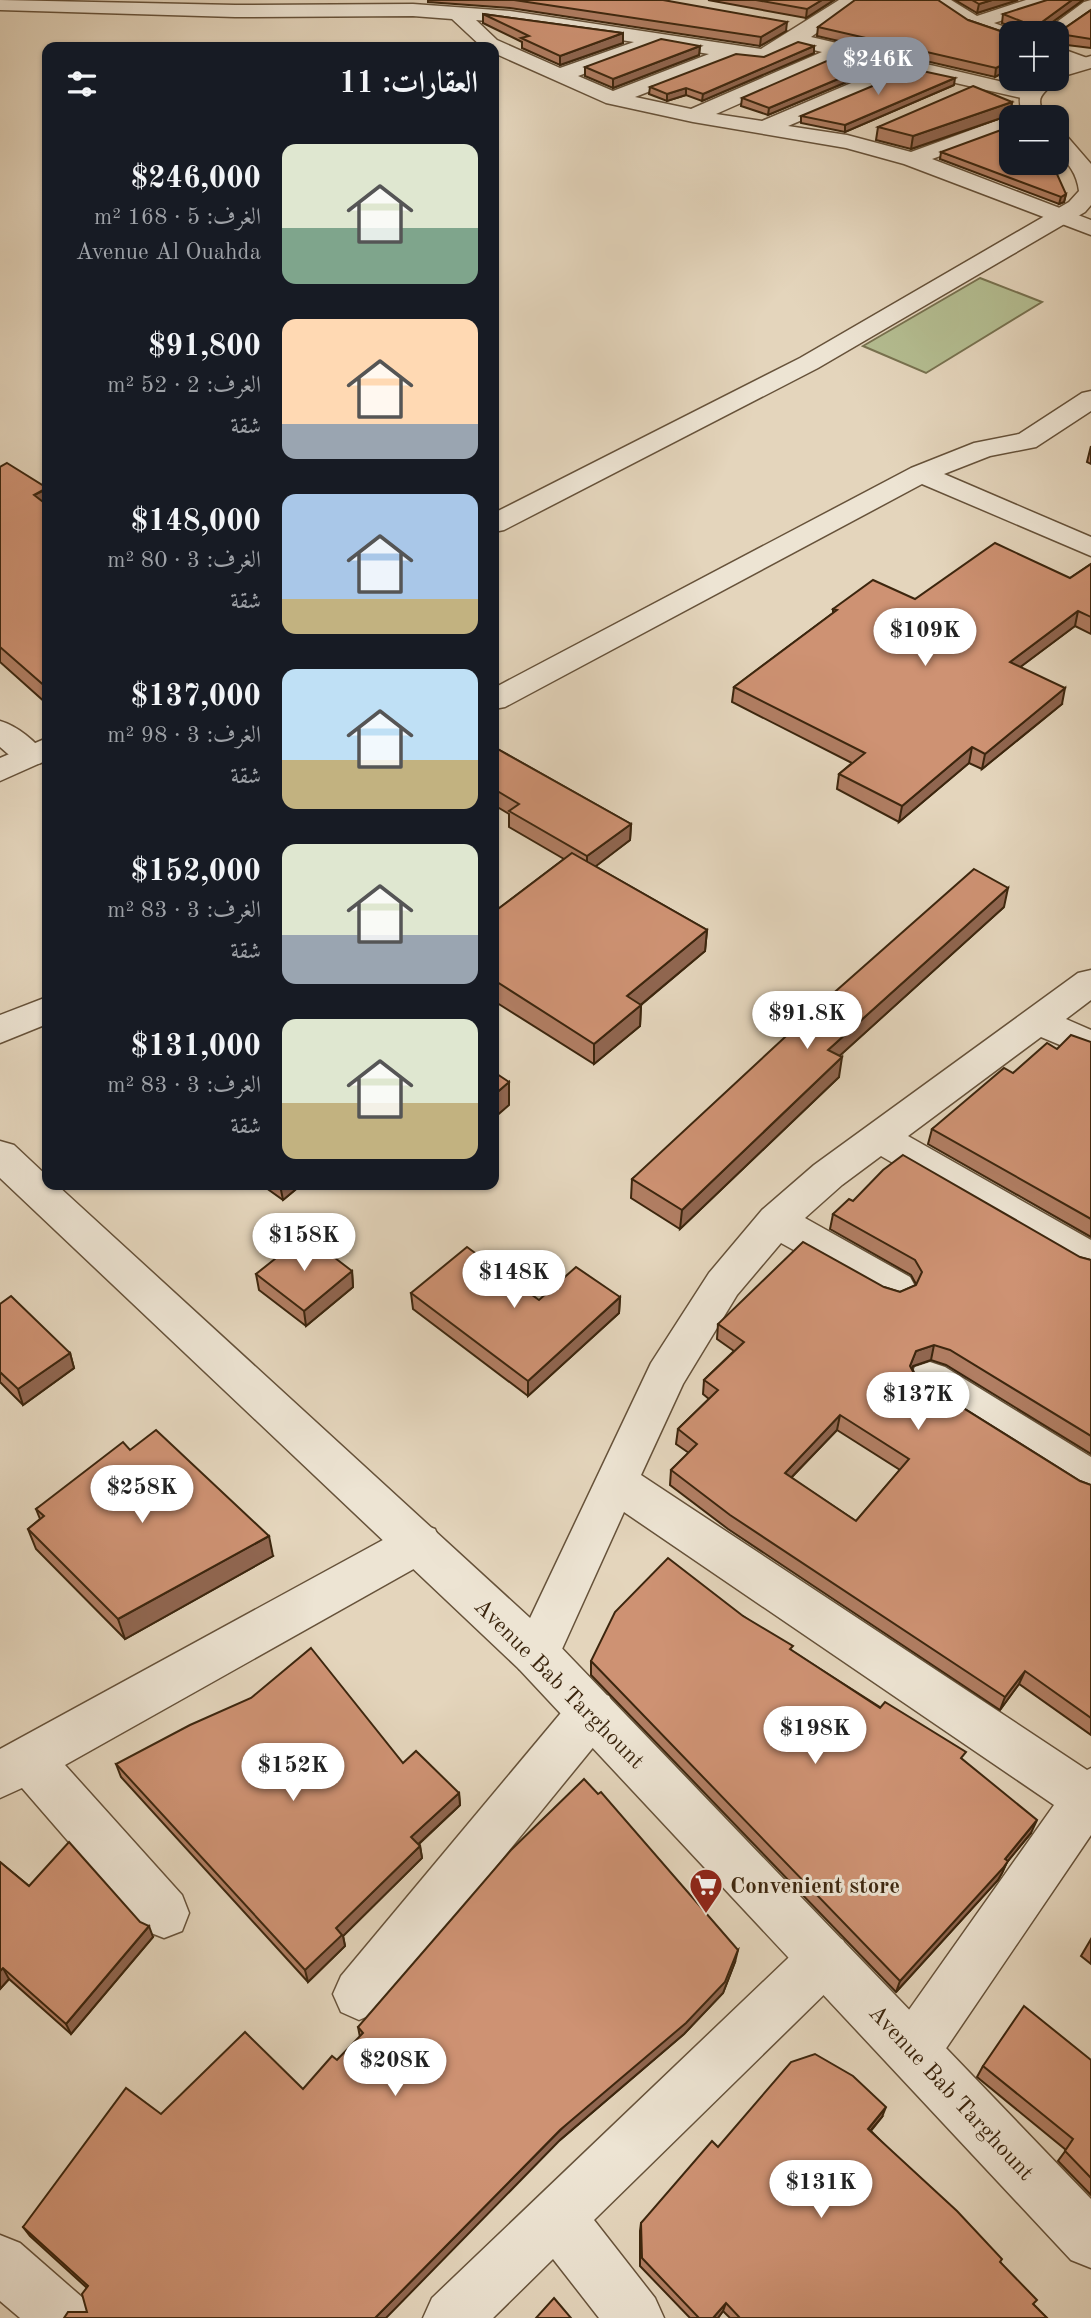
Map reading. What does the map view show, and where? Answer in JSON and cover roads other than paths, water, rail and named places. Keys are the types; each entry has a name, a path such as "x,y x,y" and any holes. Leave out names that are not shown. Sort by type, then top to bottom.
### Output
{"street":[{"path":"0,4 235,11 416,5 459,15 515,9 662,39 764,56 791,31 813,28 852,0"},
{"path":"937,0 975,23 999,31"},
{"path":"975,23 1045,0"},
{"path":"1069,21 1091,6"},
{"path":"459,15 488,42"},
{"path":"791,31 843,50 980,85 1019,105"},
{"path":"556,76 662,39"},
{"path":"499,48 556,76 613,99 693,116 847,142 912,159 1091,228"},
{"path":"693,116 843,50"},
{"path":"613,99 733,51"},
{"path":"1069,57 1087,63"},
{"path":"1069,68 1087,63"},
{"path":"767,127 910,66"},
{"path":"956,95 980,85"},
{"path":"847,142 883,126"},
{"path":"912,159 999,128"},
{"path":"499,521 809,363 1077,207 1090,192 1089,179 1080,163 1069,152"},
{"path":"499,697 921,474 983,449 1027,441 1091,399"},
{"path":"921,474 1091,547"},
{"path":"0,730 38,752"},
{"path":"0,771 38,752"},
{"path":"536,1654 666,1375 723,1284 776,1221 828,1175 1091,982"},
{"path":"0,1030 42,1012"},
{"path":"1039,1021 1091,1045"},
{"path":"880,1138 1091,1259"},
{"name":"Avenue Bab Targhount","path":"0,1156 536,1654 1091,2240"},
{"path":"776,1221 897,1288"},
{"path":"930,1379 1091,1480"},
{"path":"617,1483 1089,1795 913,2050"},
{"path":"164,1913 14,1768 419,1543"},
{"path":"359,1994 592,1713"},
{"path":"452,2318 825,1958"},
{"path":"556,2217 635,2318"},
{"path":"0,2263 63,2318"}],"place":[{"name":"Convenient store","path":"706,1915"}]}
